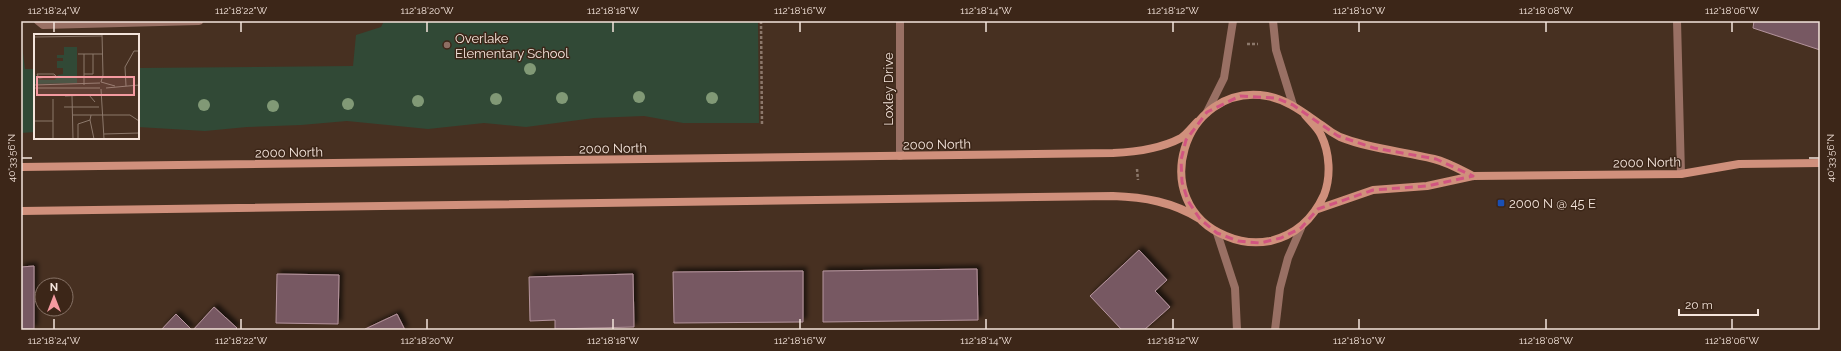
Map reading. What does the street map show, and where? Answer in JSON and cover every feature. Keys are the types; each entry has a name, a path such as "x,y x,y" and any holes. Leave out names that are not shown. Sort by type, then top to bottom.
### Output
{"street":[{"path":"38,21 43,25 199,21"},
{"name":"Loxley Drive","path":"900,21 900,156"},
{"path":"1207,112 1224,78 1233,21"},
{"path":"1273,21 1276,50 1293,105"},
{"path":"1677,21 1680,174"},
{"path":"1200,219 1188,201 1186,195 1182,182 1181,160 1186,140 1197,122 1207,112 1222,102 1240,96 1264,96 1276,98 1293,105 1305,115 1321,135 1329,160 1328,185 1318,209 1301,228 1288,258 1280,288 1275,330"},
{"name":"2000 North","path":"1305,115 1338,136 1374,148 1436,159 1473,176"},
{"name":"2000 North","path":"21,167 1113,153 1137,152 1160,146 1182,137 1197,122"},
{"name":"2000 North","path":"1318,209 1373,190 1427,186 1473,176 1680,174 1739,164 1820,163"},
{"path":"21,211 1113,196 1154,200 1189,212 1218,233 1238,241 1260,243 1281,238 1301,228"},
{"path":"1218,233 1235,288 1237,330"}],"path":[{"path":"761,21 762,126"},
{"path":"1245,44 1260,44"},
{"path":"1137,166 1138,182"}],"highlighted area":[{"path":"1240,96 1276,98 1293,105 1338,136 1374,148 1436,159 1473,176 1427,186 1373,190 1318,209 1301,228 1281,238 1260,243 1238,241 1217,233 1200,219 1188,201 1182,182 1181,160 1186,140 1207,112"}],"green space":[{"path":"384,21 758,21 759,123 683,123 644,116 594,118 526,127 484,123 428,129 347,121 205,131 139,127 139,68 353,66 356,35 381,27"},
{"path":"21,37 25,69 34,69 34,132 21,133"}],"building":[{"path":"1754,21 1820,21 1820,50 1753,28"},
{"path":"1139,250 1167,280 1155,291 1170,307 1144,330 1122,330 1090,296"},
{"path":"34,266 34,329 21,329 21,267"},
{"path":"977,269 978,320 823,322 823,271"},
{"path":"803,271 803,322 674,323 673,272"},
{"path":"277,274 339,275 338,324 276,323"},
{"path":"633,274 634,327 555,329 555,320 530,321 529,277"},
{"path":"214,307 237,328 235,330 193,330"},
{"path":"176,314 192,330 161,330"},
{"path":"397,314 405,330 365,329"}],"place":[{"name":"Overlake Elementary School","path":"447,45"},
{"name":"2000 N @ 45 E","path":"1501,203"}]}
